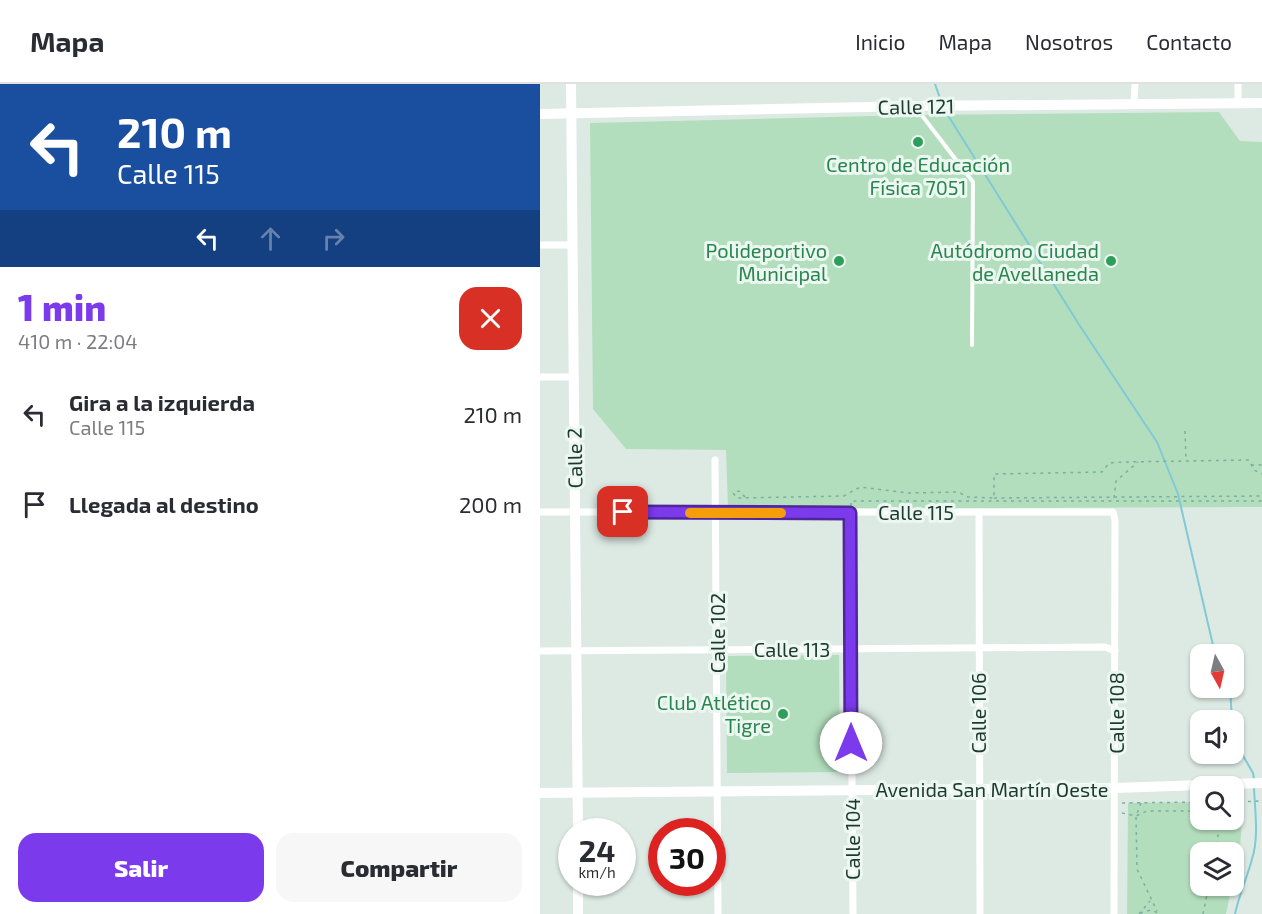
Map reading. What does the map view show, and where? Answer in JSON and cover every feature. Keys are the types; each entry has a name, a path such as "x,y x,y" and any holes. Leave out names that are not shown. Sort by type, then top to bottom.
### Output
{"street":[{"name":"Calle 2","path":"571,84 578,818"},
{"path":"1134,104 1135,84"},
{"path":"1238,84 1238,103"},
{"name":"Calle 121","path":"540,114 959,105 1262,103"},
{"path":"540,245 572,245"},
{"path":"540,377 573,377"},
{"name":"Calle 102","path":"715,460 718,914"},
{"name":"Calle 115","path":"540,512 1113,512"},
{"name":"Calle 106","path":"979,512 980,914"},
{"name":"Calle 108","path":"1113,512 1115,520 1116,651 1114,914"},
{"name":"Calle 104","path":"850,513 853,914"},
{"name":"Calle 113","path":"540,651 1105,646 1116,651"},
{"name":"Avenida San Martín Oeste","path":"540,793 1115,788 1262,783"},
{"path":"578,896 578,914"}],"lane":[{"path":"915,106 973,182 972,345"}],"path":[{"path":"1185,431 1186,460"},
{"path":"994,498 994,474 1102,472 1109,463 1249,460 1251,465 1262,474"},
{"path":"1114,498 1116,481 1139,462"},
{"path":"1251,465 1262,465"},
{"path":"745,497 844,496 860,487 908,493 958,492 968,497 1175,500"},
{"path":"1183,500 1262,496"},
{"path":"850,513 851,501 1262,501"},
{"path":"1244,801 1262,801"},
{"path":"1115,803 1190,802"},
{"path":"1141,803 1136,816 1137,869 1156,911 1161,914"},
{"path":"1115,812 1136,816 1147,811 1190,811"},
{"path":"1203,914 1207,896"},
{"path":"1139,913 1151,900"},
{"path":"1139,913 1156,911"}],"green space":[{"name":"Autódromo Ciudad de Avellaneda","path":"1219,112 1240,141 1262,142 1262,507 728,509 726,450 626,449 593,409 590,123 909,115"},
{"name":"Club Atlético Tigre","path":"839,655 840,772 727,773 726,656"},
{"path":"1190,802 1190,830 1241,830 1240,842 1190,842 1190,896 1230,896 1226,914 1127,914 1128,803"}],"waterway":[{"path":"935,84 941,101"},
{"path":"944,109 1078,323 1157,442 1178,494 1213,644"},
{"path":"1231,698 1231,710"},
{"path":"1244,757 1254,779"},
{"path":"1235,914 1254,851 1256,824 1254,788"}],"slow traffic":[{"path":"690,513 781,513"}],"place":[{"name":"Centro de Educación Física 7051","path":"918,142"},
{"name":"Polideportivo Municipal","path":"839,261"},
{"name":"Autódromo Ciudad de Avellaneda","path":"1111,261"},
{"name":"Club Atlético Tigre","path":"783,714"}],"route":[{"path":"623,512 850,513 851,743"}]}
